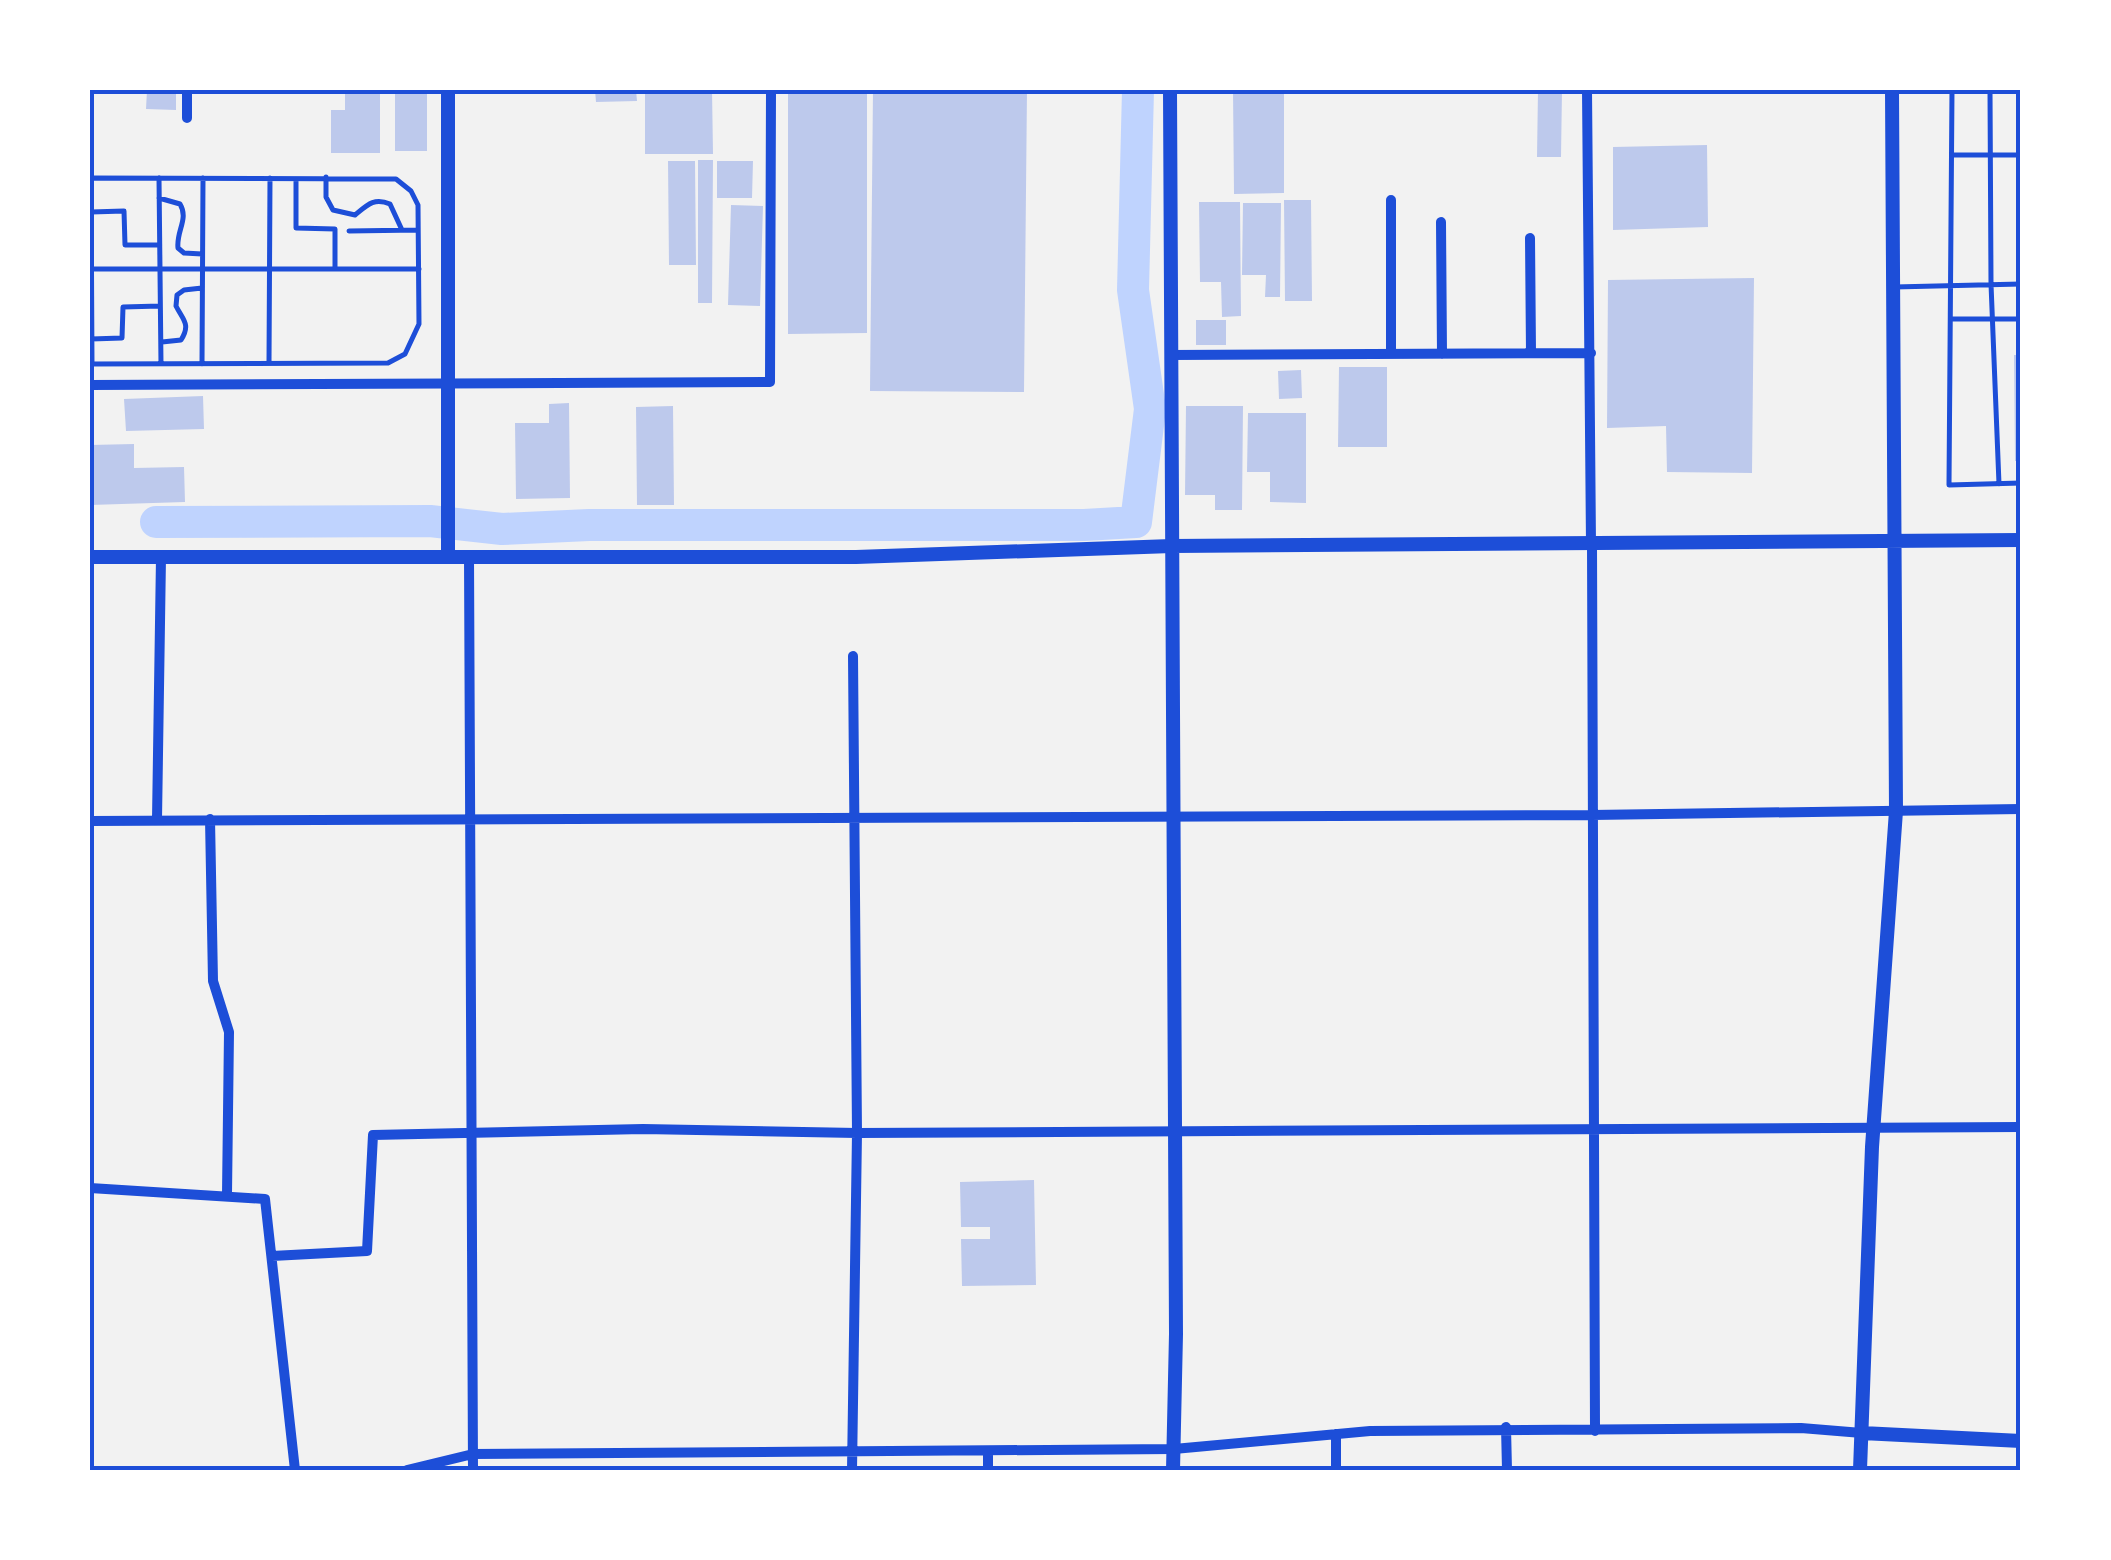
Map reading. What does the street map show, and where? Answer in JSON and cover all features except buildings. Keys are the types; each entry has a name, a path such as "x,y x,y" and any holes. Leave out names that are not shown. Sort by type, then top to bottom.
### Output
{"street":[{"path":"187,118 188,90"},
{"path":"448,90 448,557"},
{"path":"90,385 770,382 771,90"},
{"path":"1170,90 1173,1470"},
{"path":"1588,90 1595,1431"},
{"path":"1860,1470 1874,1128 1896,810 1892,90"},
{"path":"1391,200 1391,354"},
{"path":"1441,222 1442,354"},
{"path":"1530,238 1531,353"},
{"path":"1172,355 1591,353"},
{"path":"90,557 856,557 1591,536 2021,540"},
{"path":"469,556 473,1470"},
{"path":"156,820 161,557"},
{"path":"852,1470 857,1133 853,656"},
{"path":"90,820 1592,814 2021,808"},
{"path":"210,819 212,981 229,1032 228,1194"},
{"path":"272,1256 367,1251 373,1135 643,1130 857,1133 2021,1127"},
{"path":"90,1188 265,1199 294,1470"},
{"path":"406,1470 473,1454 1174,1449 1336,1434 1506,1428 1801,1428 2021,1441"},
{"path":"1506,1428 1507,1470"},
{"path":"1336,1434 1336,1470"},
{"path":"988,1450 988,1470"}],"lane":[{"path":"1952,90 1949,485 2021,484"},
{"path":"1990,90 1991,284 1999,484"},
{"path":"1952,155 2021,155"},
{"path":"90,178 270,178 396,179 412,191 418,205 419,324 405,354 388,363 91,364 90,178"},
{"path":"160,178 161,364"},
{"path":"202,364 203,178"},
{"path":"269,364 270,178"},
{"path":"296,178 296,228 335,229 335,268"},
{"path":"326,178 326,197 333,210 355,216 370,202 380,200 390,204 402,230"},
{"path":"160,198 180,204 184,211 176,237 178,248 184,253 202,254"},
{"path":"91,208 124,210 124,245 159,245"},
{"path":"349,231 418,230"},
{"path":"90,269 419,268"},
{"path":"1894,286 2021,284"},
{"path":"160,342 181,340 187,330 187,322 176,306 177,295 202,288"},
{"path":"91,339 122,338 122,307 160,306"},
{"path":"1950,319 2021,319"}],"waterway":[{"path":"156,522 430,521 502,529 589,525 1136,522 1150,409 1133,290 1138,90"}]}
